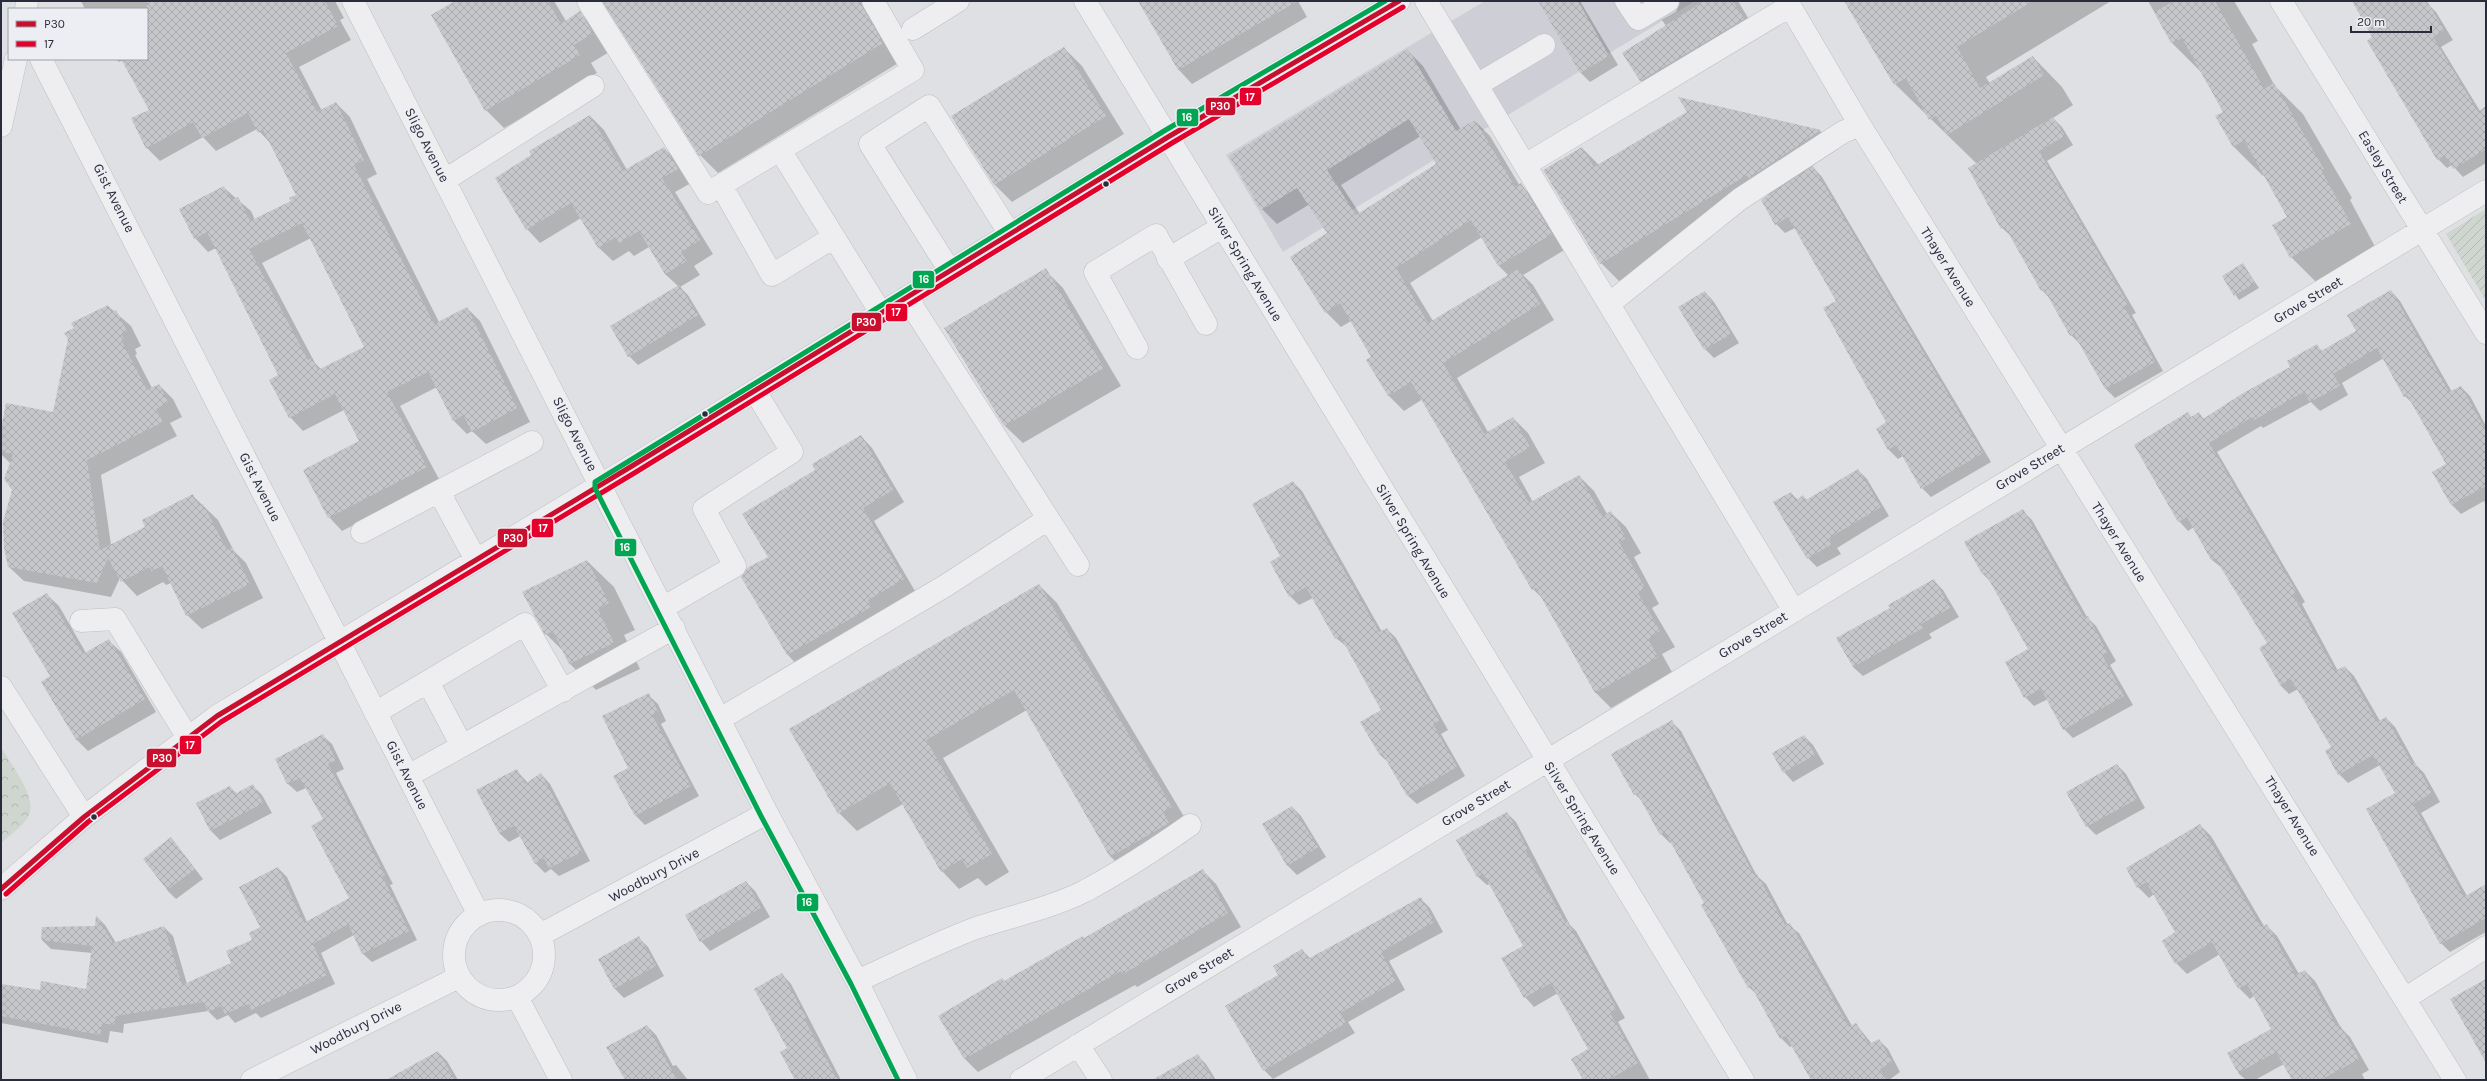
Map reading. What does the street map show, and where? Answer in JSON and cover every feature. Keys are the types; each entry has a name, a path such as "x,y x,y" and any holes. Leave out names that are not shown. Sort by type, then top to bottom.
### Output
{"street":[{"name":"Sligo Avenue","path":"353,1 664,607 767,813 858,981 906,1080"},
{"path":"588,1 708,193 914,70 873,1"},
{"path":"913,29 958,1"},
{"name":"Silver Spring Avenue","path":"1085,1 1547,761 1743,1080"},
{"path":"1,889 84,817 217,716 601,485 1168,137 1399,1"},
{"path":"1426,1 1794,611"},
{"path":"1626,1 1638,19 1668,1"},
{"name":"Easley Street","path":"2281,1 2486,333"},
{"path":"1525,165 1788,3"},
{"name":"Thayer Avenue","path":"1788,3 1860,125 2456,1080"},
{"path":"1477,85 1544,45"},
{"path":"1,126 16,60"},
{"name":"Gist Avenue","path":"42,60 479,915"},
{"path":"445,180 593,86"},
{"path":"950,271 870,144 929,106 1010,234"},
{"path":"1609,304 1740,199 1843,132 1860,125"},
{"path":"780,150 882,313"},
{"path":"721,185 772,275 834,238"},
{"name":"Grove Street","path":"1021,1080 2486,191"},
{"path":"1168,259 1222,227"},
{"path":"1137,348 1095,272 1156,235 1168,259 1206,324"},
{"path":"907,298 1078,565"},
{"path":"664,607 735,566 704,509 792,452 755,390"},
{"path":"362,532 532,442"},
{"path":"439,492 476,560"},
{"path":"720,719 945,586 1048,519"},
{"path":"81,621 115,619 188,738"},
{"path":"376,713 525,624 562,691"},
{"path":"408,776 674,628"},
{"path":"428,682 462,746"},
{"path":"1,687 84,817"},
{"name":"Woodbury Drive","path":"540,935 767,813"},
{"path":"858,981 929,947 977,928 1029,913 1084,891 1152,852 1190,825"},
{"path":"506,910 528,920 540,935 544,950 540,971 531,986 517,997 496,1000 476,994 459,977 453,955 458,936 468,921 479,915 485,912 506,910"},
{"path":"2406,998 2486,947"},
{"name":"Woodbury Drive","path":"252,1080 459,977"},
{"path":"517,997 561,1080"},
{"path":"1078,1045 1101,1080"}],"shaded area":[{"path":"1485,1 1695,1 1283,252 1226,155"}],"green space":[{"path":"2486,209 2486,301 2446,234"},
{"path":"1,747 27,791 30,801 30,809 28,817 23,824 1,843"}],"building":[{"path":"147,1 325,1 338,26 286,53 317,112 336,102 364,160 354,165 434,324 467,307 517,408 472,432 463,415 453,421 428,372 387,392 427,467 328,518 303,470 359,441 335,394 289,418 269,380 278,375 207,232 194,239 179,209 224,186 231,200 238,197 250,221 291,201 289,198 296,195 263,130 258,133 248,113 202,138 193,122 146,149 131,118 149,110 122,60 148,60","holes":["302,223 364,347 318,370 312,358 308,360 249,249"]},
{"path":"455,1 548,1 561,24 580,11 593,33 574,45 580,55 485,111 431,15"},
{"path":"603,1 859,1 883,43 699,156"},
{"path":"1138,1 1298,1 1178,70"},
{"path":"1538,1 1578,1 1609,56 1580,73"},
{"path":"1704,1 1733,1 1744,19 1640,81 1622,53"},
{"path":"1844,1 2033,1 1957,47 1980,88 2033,56 2044,75 1947,135 1936,116 1929,120 1906,78 1894,85"},
{"path":"2174,1 2215,1 2264,89 2274,83 2324,169 2321,170 2351,224 2290,258 2272,225 2287,217 2244,140 2233,147 2215,116 2223,112 2182,38 2171,43 2154,12"},
{"path":"2352,1 2427,1 2444,30 2433,37 2478,112 2486,106 2486,149 2453,169 2445,155 2437,160 2367,41 2372,37"},
{"path":"1064,47 1106,116 994,185 951,116"},
{"path":"1408,49 1456,131 1475,120 1515,187 1521,183 1552,234 1498,266 1471,220 1396,268 1428,323 1518,269 1540,304 1443,363 1484,434 1513,417 1530,447 1505,462 1529,503 1579,475 1602,516 1611,511 1626,538 1619,542 1645,588 1638,593 1660,631 1648,639 1658,657 1595,693 1536,588 1532,590 1411,382 1388,396 1366,360 1371,357 1340,303 1325,313 1290,257 1327,233 1297,188 1261,210 1229,156","holes":["1409,119 1436,164 1356,215 1327,170"]},
{"path":"1678,97 1821,130 1749,178 1747,175 1600,264 1543,170 1582,147 1594,167 1687,112"},
{"path":"590,115 623,171 664,147 678,169 662,178 700,240 681,252 687,261 665,274 639,231 619,243 616,237 598,248 571,203 526,230 495,178 531,155 529,151"},
{"path":"2053,117 2065,136 2039,151 2128,304 2124,306 2155,362 2105,389 2074,334 2070,336 2044,289 2041,291 2005,227 2001,229 1968,168"},
{"path":"1813,166 1983,453 1921,489 1896,445 1888,450 1876,429 1886,422 1823,308 1836,301 1788,217 1775,225 1761,200"},
{"path":"2243,263 2255,283 2234,296 2222,276"},
{"path":"1046,268 1104,368 1004,426 944,328"},
{"path":"679,285 698,315 628,357 610,326"},
{"path":"2391,290 2449,392 2461,386 2486,431 2486,486 2451,505 2432,472 2446,464 2407,395 2404,397 2377,348 2333,374 2340,386 2310,402 2304,392 2254,420 2252,417 2209,443 2297,593 2293,595 2335,671 2345,666 2377,722 2386,717 2412,764 2415,763 2432,793 2413,804 2464,897 2486,884 2486,918 2440,944 2366,809 2395,793 2373,755 2338,775 2325,751 2331,747 2291,679 2280,685 2259,648 2267,643 2215,558 2211,560 2187,517 2178,522 2134,445 2188,412 2191,417 2199,412 2203,419 2240,395 2290,367 2287,361 2317,344 2321,351 2356,331 2347,315"},
{"path":"1705,291 1731,334 1704,350 1678,307"},
{"path":"108,305 112,312 116,310 127,331 121,334 124,339 121,340 147,390 159,384 168,402 156,409 163,422 87,460 100,550 145,527 142,520 193,494 199,506 203,504 227,550 232,548 250,584 186,616 162,566 151,571 149,567 121,582 108,558 97,583 8,567 4,548 3,522 12,490 4,479 13,454 1,452 1,429 6,403 53,412 68,339 64,333 74,328 71,323"},
{"path":"861,435 893,490 863,508 904,579 868,600 871,607 787,655 741,577 747,568 768,557 742,514 815,470 812,464"},
{"path":"1858,469 1881,507 1829,538 1832,544 1807,559 1773,502 1791,492 1796,500 1803,495 1806,500"},
{"path":"1293,481 1379,632 1387,628 1440,720 1433,724 1457,767 1407,796 1382,753 1379,754 1360,722 1381,710 1340,636 1335,639 1306,587 1289,597 1270,562 1280,556 1252,504"},
{"path":"2023,509 2084,618 2088,616 2107,652 2102,655 2124,696 2063,730 2041,689 2024,698 2005,662 2028,649 1985,573 1982,574 1964,542"},
{"path":"587,560 609,603 598,609 614,643 569,664 553,631 545,635 522,592"},
{"path":"1934,579 1950,608 1921,624 1923,628 1853,667 1836,638 1890,608 1888,605"},
{"path":"1039,584 1172,807 1163,812 1169,823 1110,857 1014,690 926,740 992,854 967,868 962,859 941,872 890,783 838,814 789,729"},
{"path":"47,593 83,654 109,639 145,699 76,740 41,682 50,676 12,613"},
{"path":"649,693 658,712 652,715 691,786 635,816 613,776 628,768 602,716"},
{"path":"1672,720 1754,875 1757,874 1785,925 1790,923 1849,1027 1856,1023 1869,1044 1879,1039 1892,1062 1880,1069 1886,1080 1811,1080 1786,1036 1780,1039 1751,986 1748,988 1701,905 1704,903 1665,832 1660,835 1637,793 1634,795 1611,754"},
{"path":"323,734 336,760 328,764 385,875 382,876 409,931 362,954 348,924 313,944 327,975 251,1010 249,1004 225,1014 221,1006 208,1012 203,1002 116,1016 114,1025 102,1023 100,1035 1,1016 1,984 40,990 41,981 86,989 92,946 41,940 42,927 95,926 96,915 113,943 164,926 182,985 231,963 226,951 252,940 249,933 260,927 239,887 278,867 304,923 349,898 311,826 323,819 300,778 287,784 275,759"},
{"path":"1804,735 1815,755 1783,773 1772,753"},
{"path":"2117,764 2137,799 2086,827 2066,792"},
{"path":"517,769 525,784 541,773 582,852 549,868 544,858 535,864 514,826 499,833 476,790"},
{"path":"253,784 263,803 210,831 196,803 230,786 235,794"},
{"path":"1292,806 1318,847 1287,866 1262,824"},
{"path":"1507,812 1528,849 1525,850 1565,922 1567,921 1617,1009 1610,1013 1638,1063 1608,1080 1583,1080 1571,1059 1588,1049 1551,983 1524,998 1501,958 1523,946 1483,873 1477,877 1456,840"},
{"path":"2200,824 2261,927 2267,924 2295,975 2305,970 2337,1027 2340,1025 2359,1059 2321,1080 2292,1080 2276,1052 2238,1073 2227,1053 2271,1029 2247,984 2238,989 2212,942 2175,964 2162,941 2175,932 2146,882 2137,888 2126,868"},
{"path":"171,837 195,869 167,890 143,859"},
{"path":"1203,869 1228,913 1123,974 1121,971 964,1059 938,1016 1002,978 1004,981 1083,936 1084,938"},
{"path":"746,881 761,908 700,942 685,915"},
{"path":"1421,897 1434,922 1381,952 1396,981 1340,1013 1346,1023 1263,1071 1225,1006 1278,975 1273,966 1302,949 1308,959"},
{"path":"639,936 656,966 614,989 598,959"},
{"path":"782,973 806,1017 804,1019 838,1080 795,1080 780,1052 787,1048 754,989"},
{"path":"2486,979 2486,1063 2450,999"},
{"path":"647,1025 677,1080 625,1080 606,1047"},
{"path":"438,1051 455,1080 386,1080"},
{"path":"1198,1054 1213,1080 1152,1080"}],"transit line":[{"name":"16","path":"898,1080 851,984 761,816 595,488 595,482 1164,131 1385,1"},
{"name":"P30","path":"1,889 84,817 217,716 632,466 1168,137 1399,1"},
{"name":"17","path":"6,894 88,822 221,722 636,472 1172,143 1403,7"}]}
